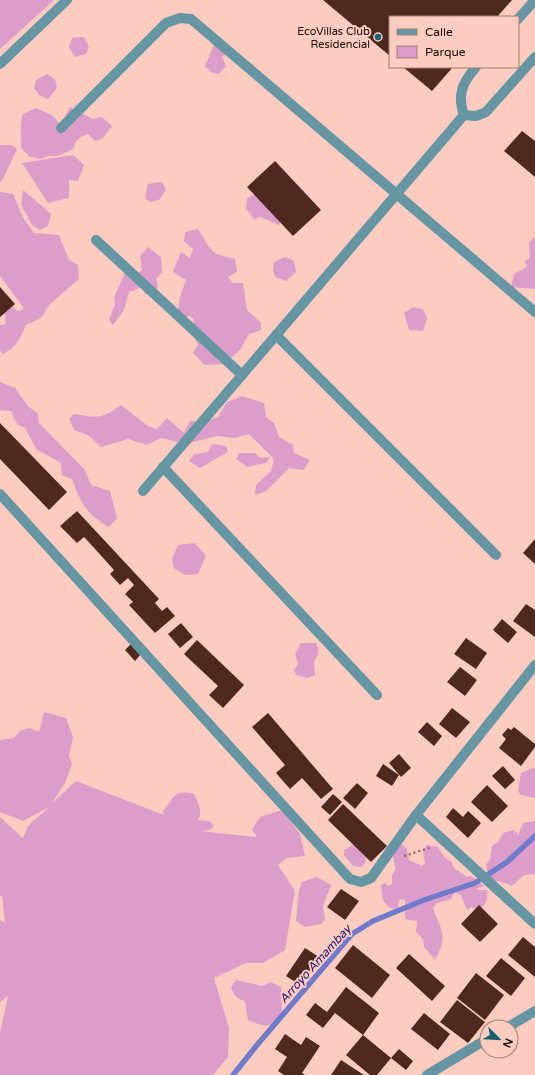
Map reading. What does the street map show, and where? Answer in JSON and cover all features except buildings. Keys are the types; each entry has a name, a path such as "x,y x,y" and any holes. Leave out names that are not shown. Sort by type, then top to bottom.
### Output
{"street":[{"path":"0,64 67,0"},
{"path":"519,18 535,0"},
{"path":"61,128 166,23 180,18 191,19 535,312"},
{"path":"464,115 476,116 486,112 535,57"},
{"path":"464,115 460,102 462,91 469,76 475,68"},
{"path":"143,491 464,115"},
{"path":"96,240 242,375"},
{"path":"276,335 496,555"},
{"path":"163,467 377,695"},
{"path":"0,494 350,879 361,882 371,878 416,815 535,665"},
{"path":"416,815 535,924"},
{"path":"519,1020 535,1011"},
{"path":"427,1075 479,1044"}],"path":[{"path":"381,863 447,844"}],"green space":[{"path":"0,0 54,0 0,49"},
{"path":"84,37 89,47 86,54 75,57 69,47 72,38"},
{"path":"214,45 231,49 222,57 226,66 219,74 211,72 205,66"},
{"path":"47,74 55,79 57,88 48,99 39,95 34,88 36,80"},
{"path":"70,107 93,119 102,117 112,126 103,138 95,141 88,134 85,135 76,141 73,149 58,156 48,156 40,159 30,157 21,148 21,127 23,114 36,108 52,115 59,123 63,121"},
{"path":"0,145 11,145 17,149 2,181 0,182"},
{"path":"73,155 84,165 78,181 69,180 69,198 48,203 22,163"},
{"path":"162,182 166,190 159,200 150,202 145,198 148,184"},
{"path":"23,190 51,214 48,226 40,230 32,225 21,205"},
{"path":"0,192 13,194 24,219 34,233 59,235 69,260 78,265 79,279 50,304 41,318 26,325 18,342 3,354 0,351 0,325 6,324 4,310 10,305 17,311 23,310 23,307 0,276"},
{"path":"256,193 281,221 279,225 260,217 254,219 246,209 247,199"},
{"path":"198,229 209,247 216,254 235,259 237,272 228,277 233,283 243,283 247,310 261,323 261,330 249,334 240,350 224,364 205,365 193,353 198,345 192,331 194,321 191,316 184,317 178,311 180,297 186,280 173,272 181,252 190,258 193,249 184,241 185,232"},
{"path":"535,236 535,289 511,287 514,274 527,267 525,261 530,258 529,243"},
{"path":"148,247 161,257 162,272 156,279 158,286 154,296 145,294 142,287 129,292 124,310 113,325 109,320 115,304 114,298 126,270 135,276 142,270 140,256"},
{"path":"285,257 294,261 296,272 286,281 275,277 273,270 274,262"},
{"path":"413,307 423,309 427,318 423,331 409,330 404,313"},
{"path":"0,382 15,388 28,406 38,414 39,423 85,470 91,485 110,491 117,518 109,527 95,518 85,507 78,495 72,479 62,475 61,463 36,449 25,428 17,424 11,411 0,410"},
{"path":"242,396 264,403 266,417 274,423 279,437 293,445 294,453 310,460 303,470 289,468 266,491 255,495 256,485 271,471 274,459 249,434 235,438 217,436 185,444 161,438 147,445 128,439 101,447 88,435 74,430 69,419 74,414 94,417 104,415 121,405 148,426 157,429 167,418 184,433 190,421 204,422 218,417 227,402"},
{"path":"212,444 226,446 228,452 200,468 189,461 194,454 208,452"},
{"path":"239,453 255,453 260,458 270,457 266,463 247,467 236,459"},
{"path":"195,543 206,556 198,574 185,575 174,568 172,559 178,545"},
{"path":"301,643 316,643 319,652 314,662 315,675 307,678 296,675 294,670 298,664 295,654"},
{"path":"44,712 66,718 73,737 69,756 72,764 65,783 52,803 76,781 164,815 163,811 175,796 182,793 187,793 194,794 197,800 200,810 198,820 209,821 214,825 210,830 200,831 257,837 252,829 260,817 282,810 300,834 305,856 287,858 278,865 295,891 285,950 263,963 246,963 214,978 229,1028 228,1057 213,1075 0,1075 0,1033 8,996 0,1002 0,920 5,923 2,896 0,896 0,817 23,838 28,826 49,807 23,821 0,812 0,740 14,738 20,731 29,728 39,732"},
{"path":"532,768 535,770 535,798 521,795 518,791 521,773"},
{"path":"535,821 535,875 524,875 512,886 502,882 489,880 486,865 490,859 492,846 499,841 503,833 514,830 518,835 523,823"},
{"path":"355,844 366,857 365,863 361,867 353,866 344,855 344,850"},
{"path":"402,844 407,849 409,860 422,866 425,863 423,853 426,845 438,847 445,858 451,861 454,868 467,877 471,876 485,886 478,888 477,890 487,890 486,902 478,910 471,907 467,910 461,895 455,892 451,899 437,903 433,908 442,934 441,945 435,960 424,947 423,939 416,932 417,921 405,919 405,900 399,899 398,908 393,909 387,905 382,897 381,886 384,883 389,886 392,884 392,875 396,869 392,854 396,848"},
{"path":"317,877 331,885 323,906 325,919 321,924 305,927 296,921 299,890 302,882"},
{"path":"236,980 262,986 271,982 281,987 282,1018 269,1025 258,1024 248,1020 245,1001 236,996 231,987"}],"waterway":[{"name":"Arroyo Amambay","path":"233,1075 352,934 373,921 424,900 475,883 507,862 535,836"}],"place":[{"name":"EcoVillas Club Residencial","path":"378,37"}]}
